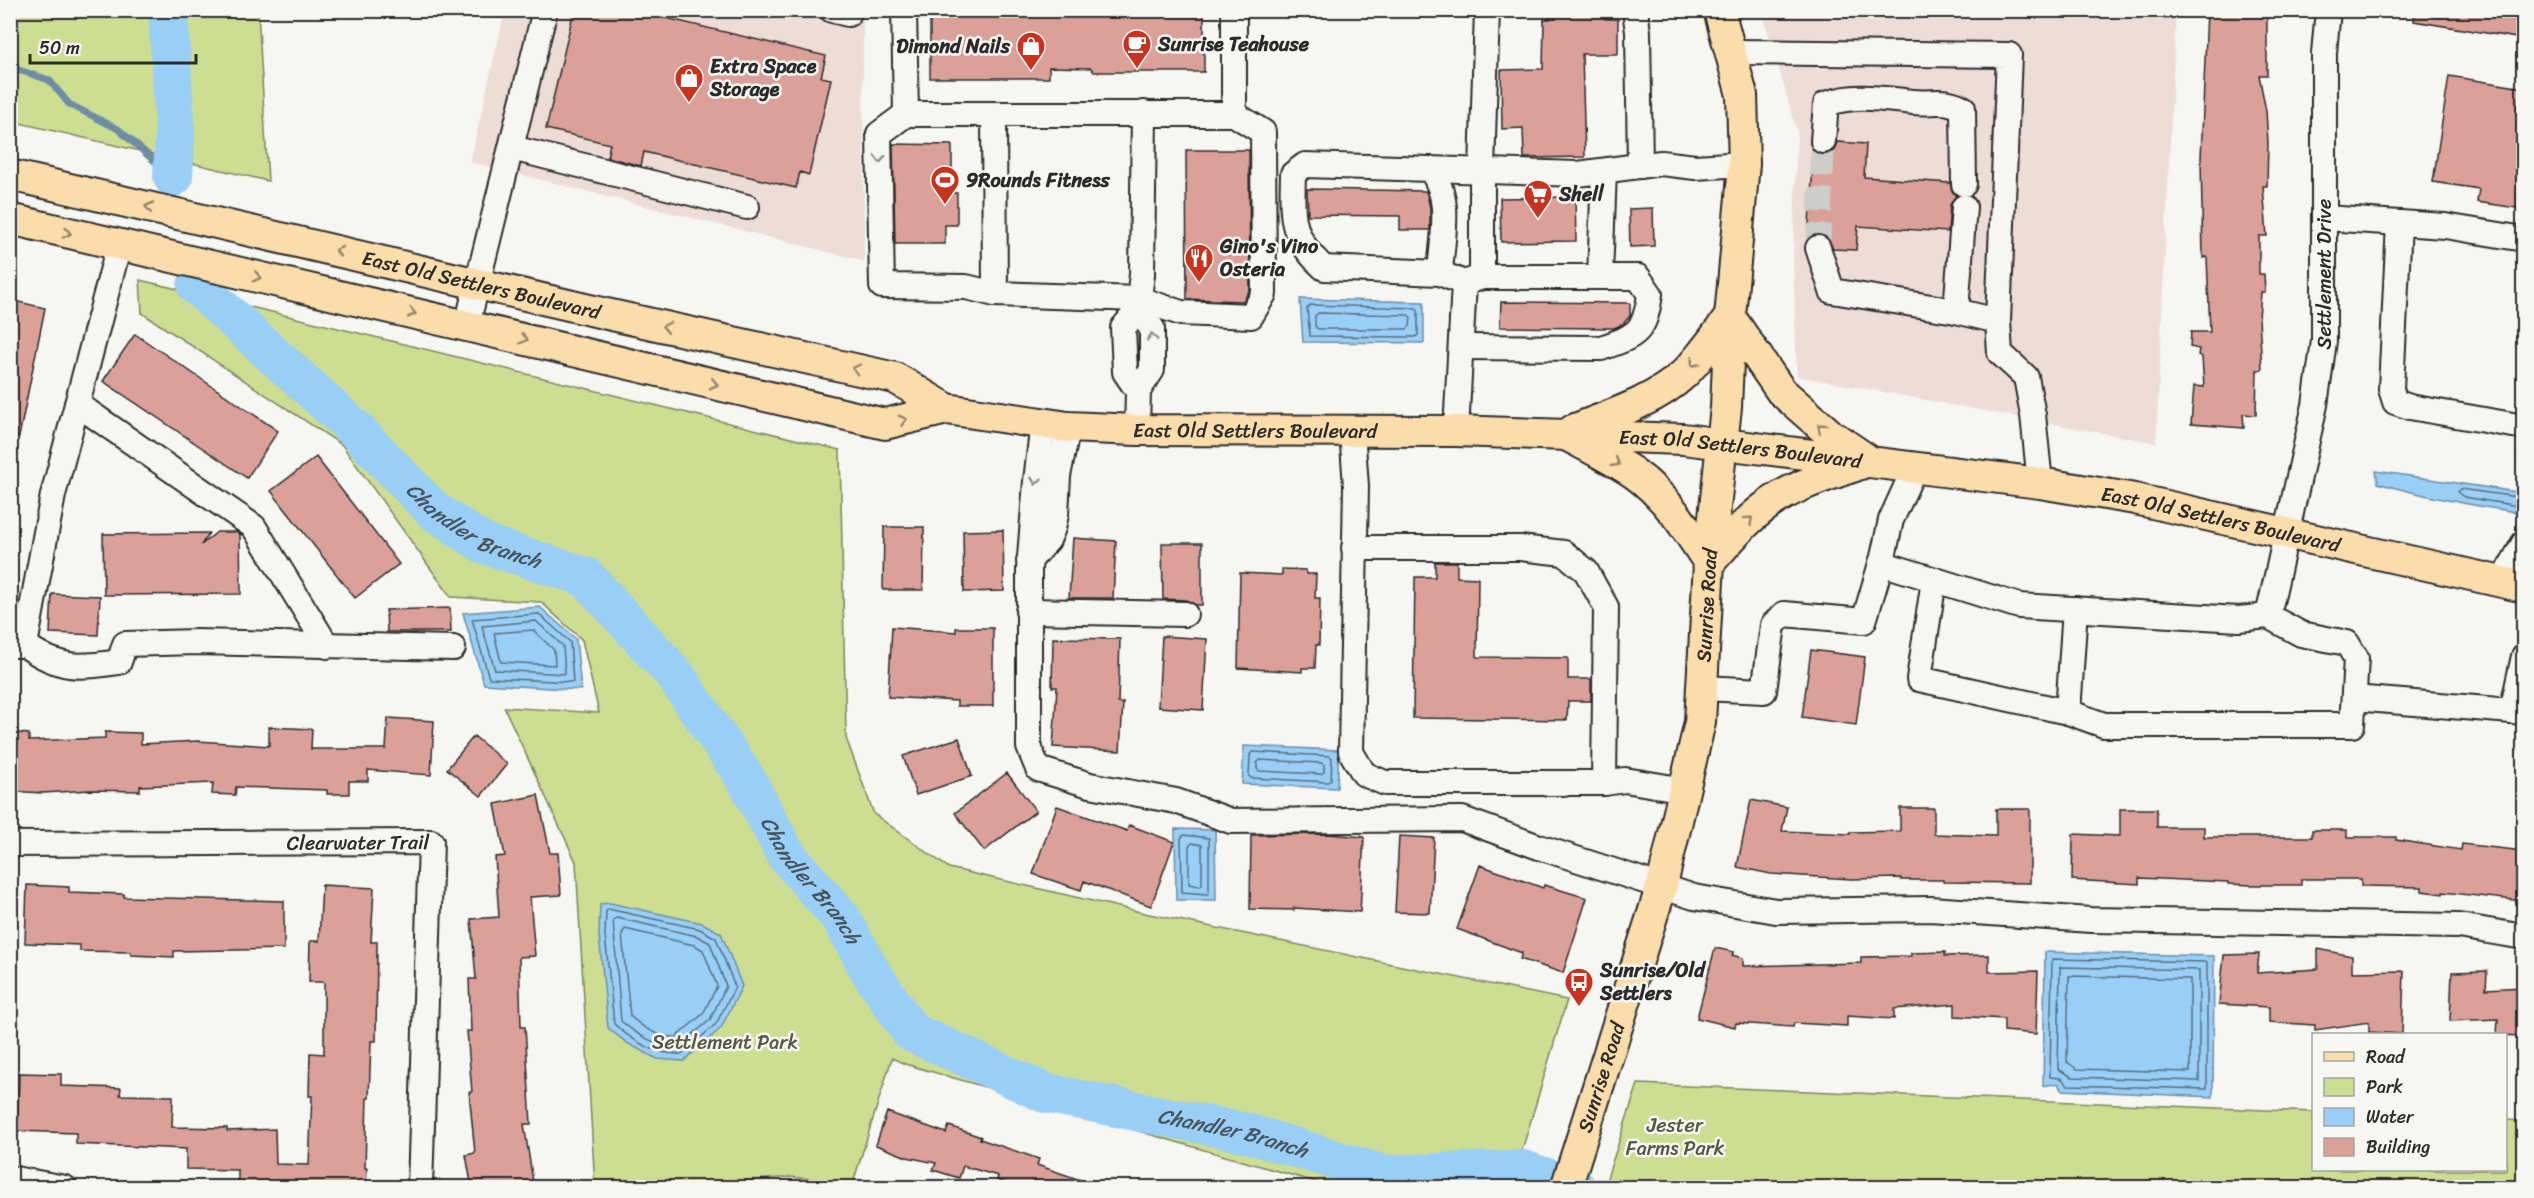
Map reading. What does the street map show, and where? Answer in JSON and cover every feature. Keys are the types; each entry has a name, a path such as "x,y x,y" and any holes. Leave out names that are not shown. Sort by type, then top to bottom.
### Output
{"main road":[{"name":"Sunrise Road","path":"1566,1188 1662,885 1700,722 1709,563 1722,444 1730,317 1744,164 1742,95 1719,10"},
{"name":"East Old Settlers Boulevard","path":"10,175 894,378 947,409"},
{"name":"East Old Settlers Boulevard","path":"10,219 885,424 947,409 1056,425 1137,430 1456,431 1683,440 1869,460 2040,483 2134,499 2513,584"},
{"path":"1565,434 1634,405 1671,384 1697,359 1730,317 1781,391 1831,435 1869,460"},
{"path":"1565,434 1635,474 1659,495 1685,526 1709,563 1742,527 1771,502 1804,485 1869,460"}],"street":[{"path":"467,325 545,10"},
{"path":"904,10 906,114"},
{"path":"1234,10 1234,114"},
{"path":"1456,431 1461,347 1473,280 1482,170 1487,10"},
{"path":"1635,10 1638,32 1640,166"},
{"name":"Settlement Drive","path":"2268,616 2314,405 2324,341 2324,54 2328,10"},
{"path":"1732,52 2009,55 1998,321 2000,353 2026,377 2033,415 2040,483"},
{"path":"1823,141 1826,104 1842,98 1876,97 1916,102 1950,102 1963,108 1964,196 1956,311"},
{"path":"1137,430 1138,391 1152,370 1152,328 1138,305 1142,274 1144,113"},
{"path":"906,114 1234,114 1263,132 1264,294 1251,316 1181,313 1138,305 995,294 966,287 882,286 879,134 906,114"},
{"path":"994,114 995,294"},
{"path":"512,148 747,207"},
{"path":"1461,347 1601,348 1619,342 1637,332 1647,318 1650,294 1638,277 1473,280 1440,273 1324,268 1313,258 1301,240 1292,219 1293,174 1305,165 1578,174 1661,163 1695,167 1744,164"},
{"path":"1430,169 1439,181 1445,201 1440,273"},
{"path":"1600,277 1604,171"},
{"path":"2325,218 2445,226 2523,239"},
{"path":"2399,223 2391,389 2395,402 2523,427"},
{"path":"119,245 53,495 18,645 46,660 82,668 119,662 125,644 196,642 453,648"},
{"path":"1818,248 1832,291 1956,311 1998,321"},
{"path":"77,404 254,527 327,646"},
{"path":"1056,425 1029,566 1029,747 1038,770 1090,785 1176,801 1232,820 1462,819 1539,847 1694,897 1776,911 1930,909 2091,920 2459,926 2523,937"},
{"path":"1352,431 1356,486 1351,752 1364,774 1385,783 1604,783 1625,780 1685,790"},
{"path":"1703,688 1764,690 1773,626 1784,614 1864,621 1891,520 1915,467"},
{"path":"2513,584 2523,543"},
{"path":"1354,548 1520,548 1564,553 1586,571 1606,607 1604,783"},
{"path":"1881,563 2019,606 2239,619 2268,616 2301,634 2347,643 2356,658 2352,725 2104,725 2068,712 1919,679 1934,580"},
{"path":"2068,712 2076,609"},
{"path":"1028,611 1185,614"},
{"path":"2354,698 2518,711 2523,656"},
{"name":"Clearwater Trail","path":"10,844 431,842 420,1188"},
{"path":"10,1178 65,1188"}],"shaded area":[{"path":"505,11 863,11 864,261 470,162"},
{"path":"1762,11 2176,11 2156,443 1797,376 1793,259 1797,131"}],"green space":[{"path":"11,10 258,11 268,181 11,121"},
{"name":"Settlement Park","path":"140,280 840,450 846,738 874,814 949,868 1149,914 1567,1000 1511,1187 1333,1187 905,1064 892,1058 853,1183 790,1177 683,1187 595,1187 576,862 504,707 599,713 582,640 541,602 451,597 342,445 142,313"},
{"name":"Jester Farms Park","path":"1638,1084 2312,1112 2312,1171 2507,1171 2507,1120 2523,1121 2523,1187 1604,1187"}],"water":[{"path":"1300,299 1424,302 1424,343 1303,342"},
{"path":"2376,471 2523,493 2523,513 2450,501 2378,483"},
{"path":"540,607 576,639 581,690 484,684 463,613"},
{"path":"1244,746 1339,750 1337,788 1242,784"},
{"path":"1175,829 1215,830 1216,900 1176,900"},
{"path":"610,903 702,923 721,933 742,986 721,1028 684,1061 657,1059 627,1043 608,1028 599,935 600,904"},
{"path":"2045,952 2214,956 2213,1097 2061,1090 2058,1083 2043,1086"}],"building":[{"name":"Extra Space Storage","path":"574,10 632,10 826,56 821,77 831,79 809,175 800,172 796,188 644,152 641,166 607,157 610,144 546,129"},
{"path":"1550,10 1605,10 1605,19 1618,19 1618,54 1582,54 1585,157 1524,158 1523,128 1502,129 1501,70 1543,69 1544,19 1550,19"},
{"path":"2207,10 2264,10 2263,13 2267,13 2267,75 2259,75 2266,111 2268,143 2267,186 2263,186 2267,236 2259,236 2259,274 2264,274 2265,292 2261,292 2259,318 2262,370 2257,370 2256,415 2243,414 2244,428 2191,424 2194,386 2204,387 2202,357 2198,355 2199,349 2190,347 2191,332 2210,332 2207,257 2203,258 2201,159"},
{"path":"2415,10 2523,10 2523,39 2414,21"},
{"path":"930,11 1204,11 1204,72 1094,72 1091,68 1049,67 1049,78 930,78"},
{"path":"2449,76 2523,88 2523,209 2477,202 2479,189 2433,182"},
{"path":"1837,142 1866,144 1864,177 1950,183 1956,196 1950,205 1948,232 1858,226 1856,250 1833,249 1828,238 1822,234 1814,234 1808,238 1814,152 1821,155 1829,154 1834,150"},
{"path":"893,144 952,145 952,193 957,193 957,225 945,225 945,244 895,244"},
{"path":"1186,150 1249,150 1250,290 1243,301 1187,299"},
{"path":"1307,189 1426,191 1430,207 1430,230 1400,230 1400,216 1308,215"},
{"name":"Shell","path":"1575,197 1576,241 1501,242 1500,198"},
{"path":"1653,208 1654,246 1630,247 1629,209"},
{"path":"10,300 45,308 19,437 10,436"},
{"path":"1501,302 1630,303 1630,316 1623,324 1614,328 1500,327"},
{"path":"135,334 278,431 247,478 103,381"},
{"path":"316,457 399,564 355,598 271,491"},
{"path":"884,527 924,527 923,590 883,590"},
{"path":"1003,530 1004,591 964,592 963,531"},
{"path":"217,532 237,532 240,535 241,594 104,595 103,534 209,533 201,545"},
{"path":"1073,538 1116,541 1113,598 1069,598"},
{"path":"1162,543 1202,543 1202,605 1186,600 1163,599"},
{"path":"1435,562 1457,562 1457,577 1478,578 1477,657 1568,658 1568,679 1591,679 1591,701 1568,701 1567,720 1413,718 1415,577 1435,577"},
{"path":"1282,569 1306,570 1306,574 1316,574 1315,598 1320,598 1319,645 1316,645 1315,668 1302,668 1302,672 1238,668 1240,573 1282,575"},
{"path":"52,594 100,596 98,635 50,633"},
{"path":"450,608 451,632 387,632 386,610"},
{"path":"892,627 956,632 956,628 993,628 993,706 957,706 957,701 888,697"},
{"path":"1162,636 1207,639 1203,710 1158,707"},
{"path":"1053,638 1120,639 1118,703 1123,703 1120,751 1053,747 1057,687 1052,687"},
{"path":"1811,650 1865,657 1856,725 1802,717"},
{"path":"388,718 434,721 431,775 368,770 368,781 349,781 349,794 327,794 327,790 236,787 235,795 212,794 213,783 140,786 140,791 90,790 43,793 10,791 10,732 29,734 29,741 105,738 105,732 141,733 141,744 198,741 269,746 269,727 312,729 311,749 386,749"},
{"path":"474,736 507,764 481,796 447,769"},
{"path":"959,738 972,776 916,795 903,756"},
{"path":"1007,773 1036,811 984,851 955,813"},
{"path":"538,795 550,853 558,853 561,895 530,897 535,956 519,957 521,1027 525,1027 531,1124 524,1124 534,1188 472,1188 466,1155 475,1153 469,1092 472,1092 467,1031 471,1031 469,979 476,979 471,919 499,917 495,857 505,856 495,804"},
{"path":"1751,800 1787,807 1782,831 1850,834 1850,832 1900,831 1900,808 1934,808 1934,834 1996,836 1996,809 2030,809 2030,883 1943,882 1943,880 1901,880 1901,878 1851,879 1771,874 1737,867"},
{"path":"1057,806 1127,831 1129,825 1174,842 1151,906 1084,881 1081,890 1033,874"},
{"path":"2120,809 2157,809 2157,827 2204,827 2204,837 2312,837 2312,830 2347,830 2347,837 2396,837 2396,840 2461,850 2462,844 2523,851 2523,901 2443,892 2443,894 2422,891 2422,887 2361,886 2361,879 2301,879 2301,885 2228,884 2228,882 2139,878 2139,884 2072,880 2073,834 2120,836"},
{"path":"1328,834 1364,837 1360,912 1294,908 1294,910 1250,909 1251,835"},
{"path":"1399,836 1434,838 1430,913 1395,912"},
{"path":"1480,865 1543,888 1544,885 1587,898 1563,973 1520,959 1522,953 1457,929"},
{"path":"27,885 69,887 69,892 124,894 124,897 284,901 284,949 174,951 174,957 131,955 131,952 80,951 80,945 25,943"},
{"path":"322,885 374,888 371,942 377,942 376,1041 371,1041 369,1098 367,1098 366,1188 302,1188 302,1182 238,1184 238,1170 186,1169 186,1149 76,1144 76,1133 17,1131 19,1073 61,1074 61,1086 121,1088 120,1095 173,1096 172,1127 227,1128 227,1131 275,1129 276,1164 309,1165 312,1096 309,1096 310,1053 324,1054 324,982 309,982 310,941 319,941"},
{"path":"1715,948 1734,952 1732,955 1743,958 1743,966 1861,963 1861,957 1911,956 1911,953 1945,952 1945,956 1989,955 1989,972 2038,971 2036,1034 2004,1031 2004,1019 1955,1016 1955,1004 1894,1009 1894,1019 1847,1016 1847,1026 1794,1023 1793,1027 1736,1023 1735,1027 1697,1018"},
{"path":"2318,949 2352,956 2352,972 2404,971 2402,1033 2369,1032 2369,1022 2315,1030 2315,1025 2269,1022 2269,1007 2219,1004 2224,955 2259,954 2257,973 2318,969"},
{"path":"2487,971 2486,989 2523,987 2523,1036 2497,1033 2498,1019 2450,1021 2452,972"},
{"path":"887,1112 946,1133 949,1126 981,1137 980,1139 1039,1159 1037,1165 1095,1185 1094,1188 1003,1188 1005,1183 997,1180 998,1176 963,1166 959,1178 933,1170 936,1163 907,1157 876,1145"}],"waterway":[{"name":"Chandler Branch","path":"168,10 175,131 173,177"},
{"path":"10,67 49,80 69,104 118,129 173,177"},
{"name":"Chandler Branch","path":"197,286 357,431 434,511 484,544 586,577 675,675 747,781 786,855 841,918 872,974 911,1032 1045,1093 1247,1133 1384,1175 1523,1170 1576,1188"},
{"path":"2520,452 2522,493"}],"tunnel":[{"path":"1818,248 1823,141"}],"place":[{"name":"Sunrise Teahouse","path":"1137,70"},
{"name":"Dimond Nails","path":"1031,72"},
{"name":"Extra Space Storage","path":"689,104"},
{"name":"9Rounds Fitness","path":"945,206"},
{"name":"Shell","path":"1538,220"},
{"name":"Gino's Vino Osteria","path":"1199,284"},
{"name":"Sunrise/Old Settlers","path":"1579,1008"}]}
